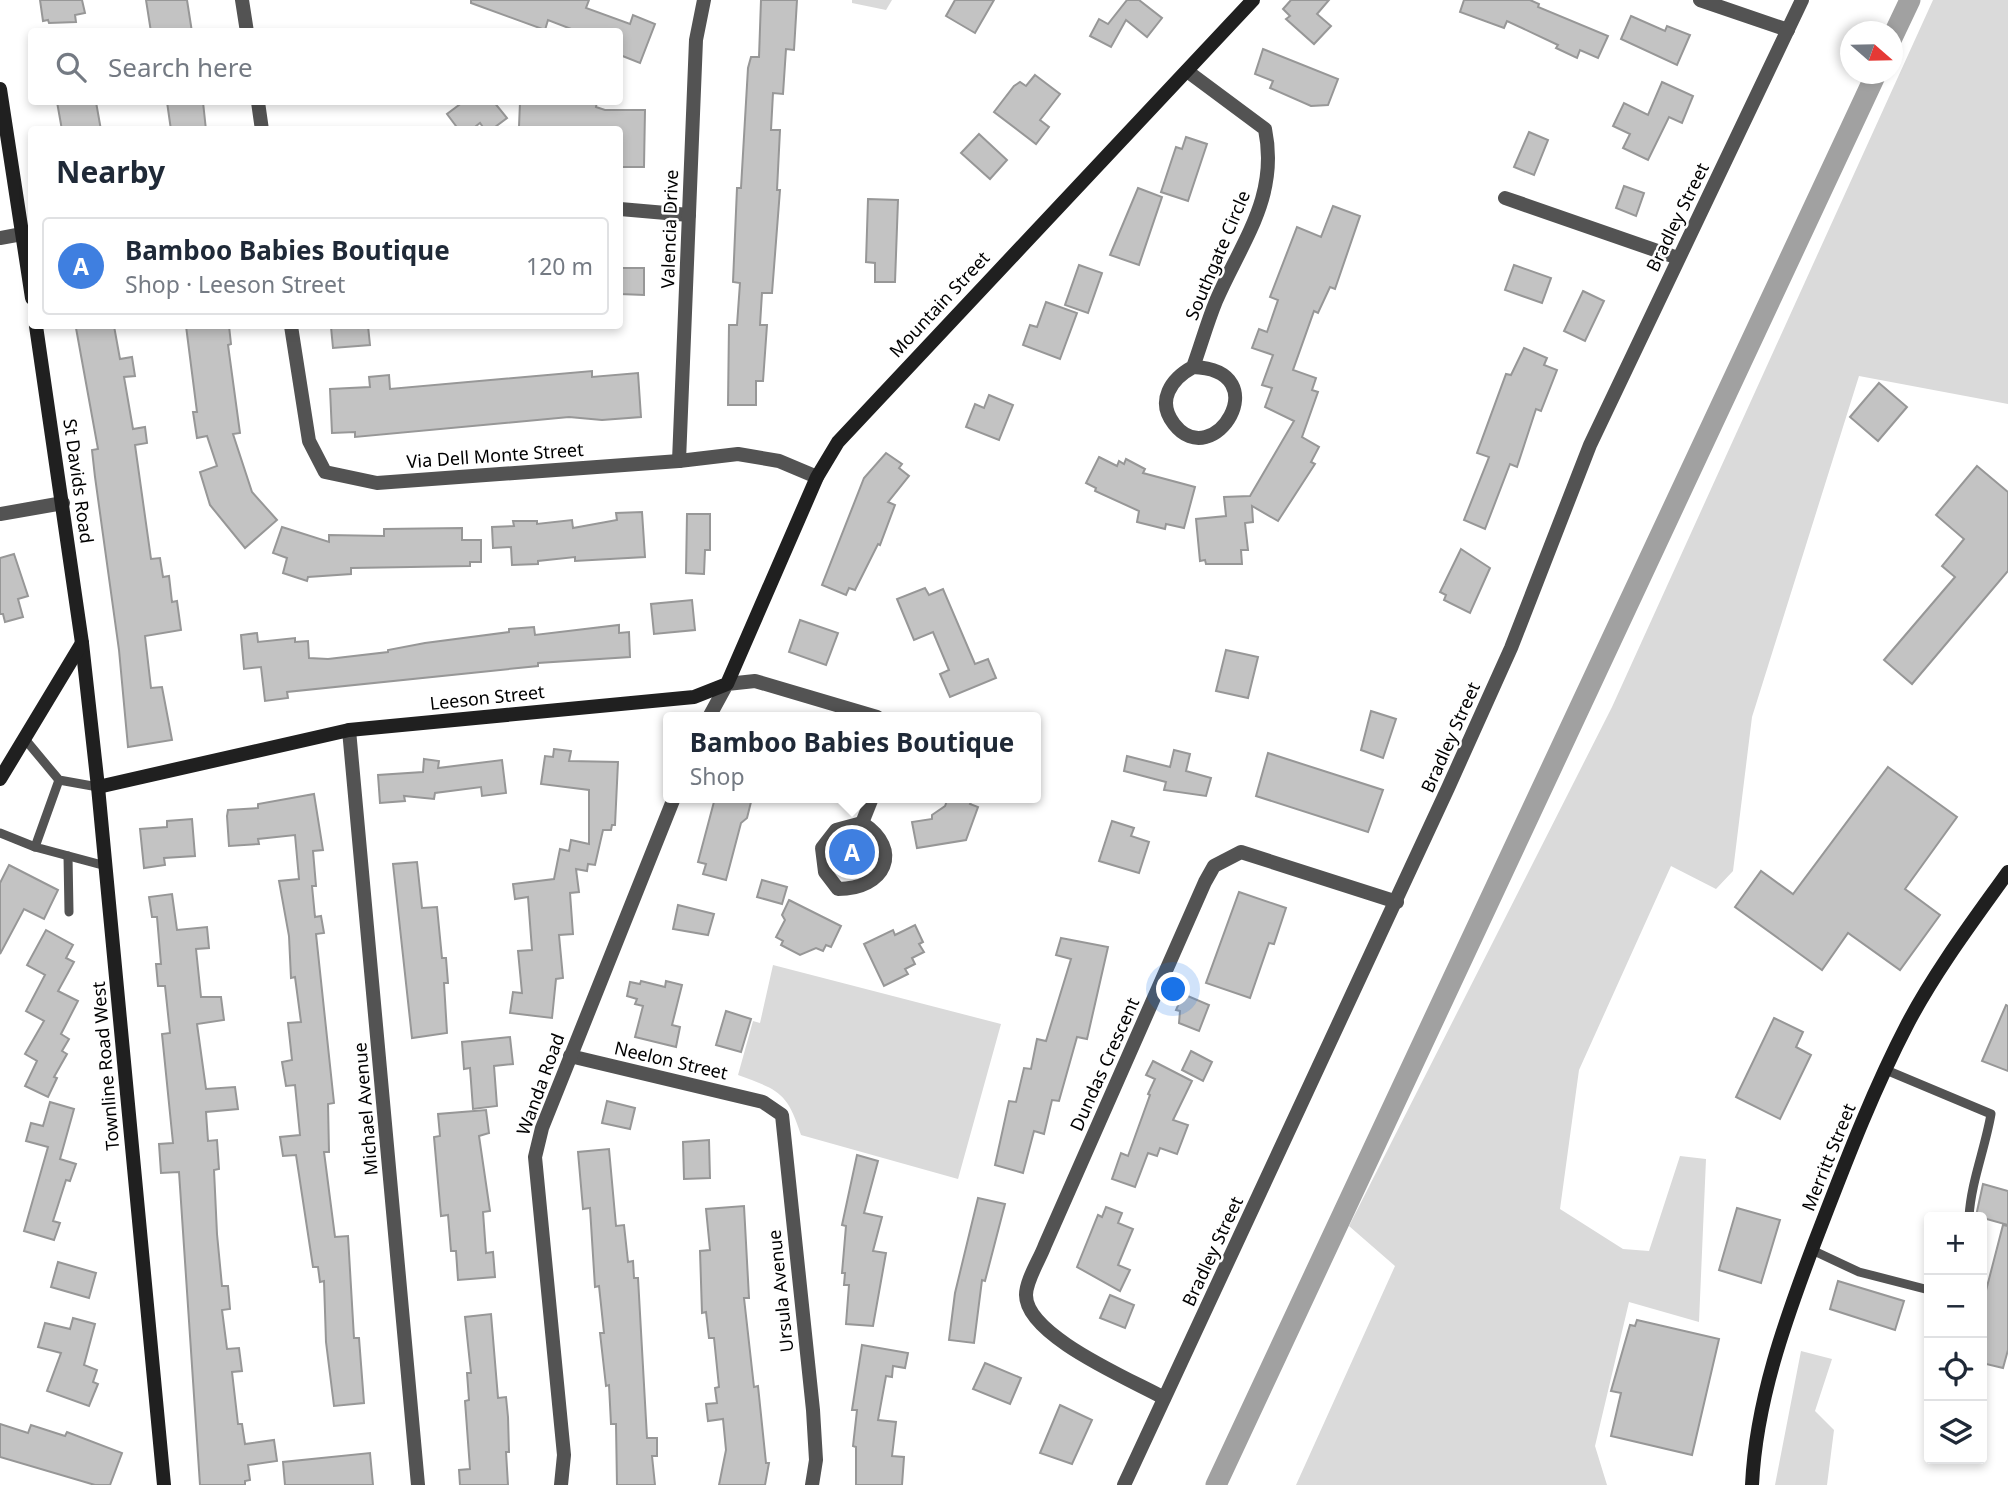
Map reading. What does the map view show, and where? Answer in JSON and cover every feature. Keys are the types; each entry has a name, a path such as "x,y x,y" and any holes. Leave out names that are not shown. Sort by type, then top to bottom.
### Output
{"street":[{"path":"242,0 246,28"},
{"name":"Valencia Drive","path":"680,461 696,40 704,0"},
{"name":"Mountain Street","path":"727,684 817,477 838,442 1253,0"},
{"path":"1699,0 1788,30"},
{"name":"Bradley Street","path":"1124,1485 1397,902 1511,648 1590,445 1802,0"},
{"name":"Southgate Circle","path":"1187,71 1265,129 1270,175 1255,221 1216,302 1193,367 1177,376 1167,391 1166,410 1175,426 1190,436 1208,436 1225,428 1234,412 1235,394 1227,378 1211,368 1193,367"},
{"path":"0,89 28,272"},
{"path":"258,105 261,126"},
{"path":"1505,198 1678,258"},
{"path":"623,209 689,215"},
{"path":"0,238 22,234"},
{"name":"St Davids Road","path":"36,329 82,643"},
{"name":"Via Dell Monte Street","path":"291,329 309,441 325,472 377,483 680,461 738,454 779,461 817,477"},
{"path":"0,514 63,503"},
{"path":"0,779 82,643"},
{"name":"Townline Road West","path":"82,643 106,866 164,1485"},
{"name":"Leeson Street","path":"98,787 349,730 694,696 727,684 755,681 860,712"},
{"path":"712,712 727,684"},
{"name":"Michael Avenue","path":"349,730 418,1485"},
{"name":"Wanda Road","path":"561,1485 564,1455 535,1157 542,1128 672,803"},
{"path":"862,823 870,803"},
{"path":"862,823 876,832 884,847 884,867 874,881 857,889 838,889 825,872 822,848 836,830 862,823"},
{"name":"Dundas Crescent","path":"1164,1398 1051,1336 1032,1313 1026,1295 1045,1245 1205,882 1214,866 1241,852 1397,902"},
{"name":"Merritt Street","path":"1752,1485 1763,1405 1774,1358 1812,1250 1886,1070 1926,993 2008,872"},
{"name":"Neelon Street","path":"570,1056 763,1102"},
{"name":"Ursula Avenue","path":"763,1102 782,1115 813,1410 816,1460 812,1485"}],"lane":[{"path":"24,738 59,780 98,787"},
{"path":"35,847 59,780"},
{"path":"0,833 35,847 106,866"},
{"path":"68,856 69,912"},
{"path":"1886,1070 1991,1114 1984,1153 1970,1196 1969,1212"},
{"path":"1812,1250 1859,1272 1924,1289"}],"shaded area":[{"path":"852,0 892,0 886,10 852,3"},
{"path":"1933,0 2008,0 2008,404 1859,376 1752,717 1733,871 1716,889 1671,866 1579,1070 1560,1209 1623,1249 1649,1251 1680,1156 1706,1159 1699,1322 1629,1302 1595,1446 1607,1485 1296,1485 1395,1266 1349,1226 1612,707 1895,84 1903,84 1903,66"},
{"path":"773,965 1001,1024 958,1179 801,1135 791,1109 779,1094 738,1075 753,1021 760,1023"},
{"path":"1801,1351 1832,1359 1815,1411 1834,1430 1827,1485 1775,1485"}],"building":[{"path":"40,0 82,0 85,13 75,15 76,22 49,23 48,20 43,21"},
{"path":"146,0 187,0 191,28 150,28"},
{"path":"471,0 589,0 586,8 630,24 633,15 655,24 640,63 623,56 623,28 569,28 548,20 546,28 540,28 471,3"},
{"path":"761,0 797,0 794,50 786,49 783,94 773,93 771,130 780,130 777,190 780,190 772,293 762,293 760,325 767,325 763,381 756,381 756,405 728,405 729,325 737,325 740,283 733,282 737,188 741,188 748,68 751,57 759,57"},
{"path":"955,0 994,0 975,33 946,16"},
{"path":"1127,0 1139,0 1162,18 1147,37 1126,20 1111,47 1090,36 1099,19 1108,24"},
{"path":"1291,0 1329,0 1317,14 1331,26 1314,44 1286,19 1290,16 1283,9"},
{"path":"1464,0 1530,0 1539,4 1538,7 1608,36 1598,58 1580,50 1577,58 1556,48 1558,45 1507,21 1504,28 1460,12"},
{"path":"1631,16 1665,31 1667,26 1690,35 1677,65 1621,39"},
{"path":"1263,49 1338,79 1328,105 1311,106 1270,88 1273,81 1255,74"},
{"path":"1035,75 1060,94 1040,120 1049,127 1036,144 994,112 1014,86 1020,82 1026,86"},
{"path":"1662,82 1693,96 1682,123 1669,117 1648,160 1623,148 1630,134 1613,126 1624,103 1648,115"},
{"path":"58,105 97,105 100,126 61,126"},
{"path":"167,105 203,105 206,126 170,126"},
{"path":"459,105 496,105 507,118 496,126 482,126 480,123 476,126 456,126 447,114"},
{"path":"520,105 596,105 605,110 645,110 644,167 623,167 623,126 519,126"},
{"path":"1529,132 1548,140 1534,175 1514,167"},
{"path":"979,134 1007,160 990,179 961,153"},
{"path":"1186,137 1207,144 1188,201 1161,192 1176,147 1182,149"},
{"path":"1624,186 1644,193 1636,216 1616,208"},
{"path":"1138,188 1162,197 1139,265 1110,255"},
{"path":"868,199 898,200 895,282 875,282 875,263 866,262"},
{"path":"1333,206 1360,216 1335,289 1330,287 1318,313 1314,311 1293,370 1316,378 1312,390 1318,392 1302,437 1319,447 1311,462 1315,464 1278,521 1252,506 1253,522 1245,523 1248,550 1241,550 1242,564 1206,564 1205,560 1200,561 1196,519 1226,516 1224,497 1250,496 1294,421 1265,407 1272,388 1262,385 1273,355 1252,348 1259,329 1267,332 1278,300 1270,297 1297,227 1321,237"},
{"path":"1079,265 1102,273 1088,313 1065,305"},
{"path":"1514,265 1551,278 1542,303 1505,290"},
{"path":"623,268 644,268 644,295 623,294"},
{"path":"1583,291 1604,301 1585,341 1564,331"},
{"path":"1046,302 1077,313 1060,359 1023,345 1030,325 1037,327"},
{"path":"76,329 115,329 120,359 132,357 135,376 124,377 133,429 145,427 147,443 135,445 151,559 160,558 163,577 169,576 172,602 177,601 181,630 145,636 151,688 162,687 172,740 128,747 119,650 92,450 98,449"},
{"path":"186,329 229,329 231,344 228,345 240,433 233,434 252,492 277,520 245,548 210,505 200,472 217,466 207,436 197,438 193,412 197,412"},
{"path":"331,329 368,329 370,345 333,348"},
{"path":"1524,348 1547,358 1544,365 1557,370 1541,411 1536,409 1517,467 1510,464 1485,529 1464,520 1489,457 1477,453 1506,374 1511,375"},
{"path":"592,371 592,377 638,373 641,417 602,420 569,417 355,437 355,432 332,433 330,389 370,387 369,377 389,375 390,389"},
{"path":"1879,383 1907,407 1878,441 1850,417"},
{"path":"989,395 1013,405 999,440 966,427 975,404 984,408"},
{"path":"886,453 902,464 899,468 909,476 888,502 895,505 880,545 878,544 855,590 849,588 846,595 822,585 864,478"},
{"path":"1099,457 1117,466 1119,461 1124,464 1126,459 1145,469 1143,473 1195,487 1184,528 1166,524 1165,529 1137,522 1139,511 1095,491 1096,488 1086,483"},
{"path":"1977,466 2008,492 2008,571 1912,684 1884,660 1955,577 1942,566 1964,539 1936,515"},
{"path":"642,512 645,557 575,561 575,557 538,561 538,564 512,565 511,547 493,548 492,527 514,526 513,521 537,521 537,524 572,520 573,528 617,520 616,513"},
{"path":"687,514 710,514 710,550 705,550 704,574 686,573"},
{"path":"282,527 329,542 329,535 384,536 384,529 462,528 462,540 481,540 481,562 470,562 470,566 351,568 351,574 308,577 307,581 283,573 287,558 273,553"},
{"path":"1461,549 1490,568 1470,613 1444,600 1446,595 1440,592"},
{"path":"14,554 28,596 18,599 23,617 5,622 3,614 0,614 0,558"},
{"path":"925,588 929,595 943,589 975,664 988,659 996,678 950,697 940,674 949,670 933,632 914,640 897,599"},
{"path":"692,600 695,630 654,634 651,604"},
{"path":"800,620 838,633 826,665 789,652"},
{"path":"619,625 619,633 629,632 630,657 538,663 538,666 287,692 288,698 265,701 261,667 244,669 241,635 257,633 258,642 295,638 295,642 308,641 309,658 328,659 509,632 509,629 534,627 535,635"},
{"path":"1226,650 1258,657 1248,698 1216,691"},
{"path":"1371,711 1396,719 1383,758 1361,750"},
{"path":"554,749 571,751 569,761 618,762 615,825 612,825 611,830 603,830 595,865 588,864 587,871 576,869 579,892 570,893 573,934 559,935 563,978 556,979 552,1018 510,1013 513,992 522,993 518,951 532,950 528,897 515,899 513,884 554,879 560,849 569,851 571,840 589,844 589,790 541,784 545,756 553,757"},
{"path":"1174,750 1190,754 1186,771 1211,778 1206,796 1164,790 1166,782 1124,771 1127,756 1170,767"},
{"path":"1268,753 1383,790 1368,832 1256,796"},
{"path":"424,759 439,761 438,768 502,760 506,793 482,796 481,787 435,793 434,799 404,796 405,801 380,803 378,775 423,772"},
{"path":"1888,767 1957,817 1905,889 1940,915 1900,970 1848,933 1822,970 1735,907 1761,871 1793,894"},
{"path":"314,794 323,850 313,851 316,886 312,886 315,917 321,916 324,933 316,934 334,1103 328,1104 329,1152 324,1152 335,1237 348,1236 354,1338 359,1338 364,1403 334,1406 326,1342 324,1281 320,1282 318,1267 313,1267 296,1155 283,1156 280,1137 300,1135 295,1085 286,1086 282,1062 292,1060 288,1023 301,1022 295,977 291,978 289,936 279,881 299,879 295,835 258,839 259,844 229,846 227,816 228,810 258,808 258,804"},
{"path":"714,803 751,803 747,818 741,823 726,880 703,874 706,864 698,862"},
{"path":"946,803 970,803 978,807 966,840 917,848 912,822 932,819 932,815"},
{"path":"192,819 195,856 164,858 165,865 144,868 140,829 167,827 167,821"},
{"path":"1112,821 1134,828 1131,836 1149,842 1139,873 1099,861"},
{"path":"417,862 422,908 437,907 442,958 446,958 448,983 444,983 447,1033 412,1038 393,864"},
{"path":"9,865 58,890 44,919 24,909 0,954 0,883"},
{"path":"762,880 787,887 782,904 757,897"},
{"path":"1239,892 1286,908 1274,944 1269,943 1250,998 1206,983"},
{"path":"172,894 177,930 207,927 209,948 196,949 201,997 221,997 224,1020 197,1024 206,1089 235,1087 238,1109 206,1112 208,1141 217,1140 219,1169 214,1170 217,1234 222,1286 228,1286 230,1309 222,1310 227,1349 239,1348 242,1371 232,1372 238,1424 242,1424 245,1444 274,1440 277,1461 248,1465 250,1480 245,1481 245,1485 200,1485 179,1172 161,1173 159,1144 173,1143 162,1034 170,1033 165,986 158,986 156,964 161,964 157,917 152,917 149,897"},
{"path":"789,900 841,926 831,947 826,945 823,951 816,948 800,955 781,945 783,941 776,937 785,920 782,915"},
{"path":"678,905 714,914 708,935 673,929"},
{"path":"915,925 923,942 919,944 924,952 912,958 915,964 905,969 908,974 884,986 864,944 893,930 895,935"},
{"path":"46,930 73,945 66,958 74,962 58,991 78,1001 61,1034 69,1039 62,1051 67,1054 54,1077 57,1078 48,1097 25,1086 37,1061 25,1054 44,1021 26,1011 45,975 27,965"},
{"path":"1061,938 1108,947 1087,1039 1077,1037 1059,1101 1052,1100 1044,1134 1034,1131 1023,1173 995,1165 1009,1101 1016,1102 1024,1068 1031,1069 1037,1039 1046,1041 1071,959 1056,955"},
{"path":"641,981 665,987 666,981 682,985 672,1025 680,1027 676,1047 635,1037 643,1006 635,1004 637,999 627,996 630,982 640,984"},
{"path":"1183,994 1209,1005 1199,1031 1179,1023 1180,1011 1176,1010"},
{"path":"2006,1005 2008,1006 2008,1071 1982,1061"},
{"path":"726,1011 751,1019 741,1052 716,1045"},
{"path":"1774,1018 1803,1032 1796,1047 1811,1055 1780,1119 1736,1097"},
{"path":"510,1037 513,1064 494,1066 497,1106 473,1109 470,1068 464,1069 462,1042"},
{"path":"1191,1051 1212,1062 1203,1081 1182,1070"},
{"path":"1153,1061 1192,1081 1173,1120 1188,1125 1177,1154 1160,1148 1157,1156 1148,1153 1135,1187 1112,1179 1121,1153 1128,1156 1150,1095 1148,1094 1155,1079 1146,1075"},
{"path":"607,1101 635,1108 630,1129 602,1123"},
{"path":"50,1102 74,1109 60,1159 76,1164 70,1181 66,1180 53,1221 60,1223 54,1240 24,1231 48,1147 26,1141 31,1123 43,1126"},
{"path":"486,1110 489,1133 479,1136 490,1211 483,1212 486,1253 493,1252 495,1277 458,1280 456,1251 451,1251 448,1215 441,1216 434,1137 440,1136 438,1114"},
{"path":"709,1140 710,1178 684,1179 683,1142"},
{"path":"609,1149 616,1226 624,1225 628,1262 633,1261 634,1278 638,1278 647,1438 657,1438 657,1456 652,1456 655,1485 617,1485 616,1424 611,1424 609,1385 606,1386 600,1333 604,1333 599,1286 595,1287 590,1208 583,1209 578,1152"},
{"path":"857,1155 878,1161 864,1213 882,1217 873,1251 886,1253 873,1326 846,1324 849,1285 844,1285 845,1273 842,1273 846,1226 842,1225"},
{"path":"1983,1184 2008,1191 2008,1225 1987,1219 1987,1212 1977,1212"},
{"path":"978,1198 1005,1204 985,1281 982,1280 974,1343 949,1340 955,1293"},
{"path":"744,1206 749,1298 744,1298 754,1387 758,1386 766,1463 769,1463 765,1485 719,1485 726,1450 723,1419 708,1421 706,1404 717,1403 715,1388 719,1387 714,1338 709,1338 706,1312 702,1313 700,1251 710,1250 706,1209"},
{"path":"1106,1207 1122,1213 1118,1223 1133,1229 1118,1265 1130,1270 1120,1291 1077,1267 1098,1215 1102,1217"},
{"path":"1737,1208 1780,1220 1761,1283 1719,1270"},
{"path":"2003,1225 2008,1226 2008,1350 2003,1368 1987,1364 1987,1287"},
{"path":"58,1262 96,1273 89,1298 51,1287"},
{"path":"1838,1281 1904,1301 1895,1330 1830,1309"},
{"path":"1110,1295 1134,1305 1125,1328 1100,1318"},
{"path":"491,1314 498,1398 506,1397 508,1417 508,1485 460,1485 459,1470 470,1469 465,1401 469,1400 467,1373 471,1373 465,1317"},
{"path":"73,1318 95,1324 84,1365 97,1370 93,1382 98,1384 89,1406 47,1391 61,1353 38,1347 45,1323 70,1329"},
{"path":"1637,1320 1719,1339 1692,1455 1611,1436 1621,1393 1611,1391 1630,1325 1635,1326"},
{"path":"862,1345 908,1353 905,1368 893,1366 892,1377 886,1376 878,1420 896,1422 892,1456 904,1457 902,1485 856,1485 856,1447 853,1446 857,1410 852,1410"},
{"path":"985,1363 1021,1378 1010,1404 973,1389"},
{"path":"1060,1405 1092,1420 1072,1464 1040,1453"},
{"path":"0,1424 28,1433 31,1425 65,1436 67,1432 122,1453 110,1485 95,1485 0,1457"},
{"path":"370,1453 373,1485 285,1485 283,1462"}],"waterway":[{"path":"1900,21 1910,0"},
{"path":"1216,1485 1871,84"}],"place":[{"name":"Bamboo Babies Boutique","path":"852,852"}]}
